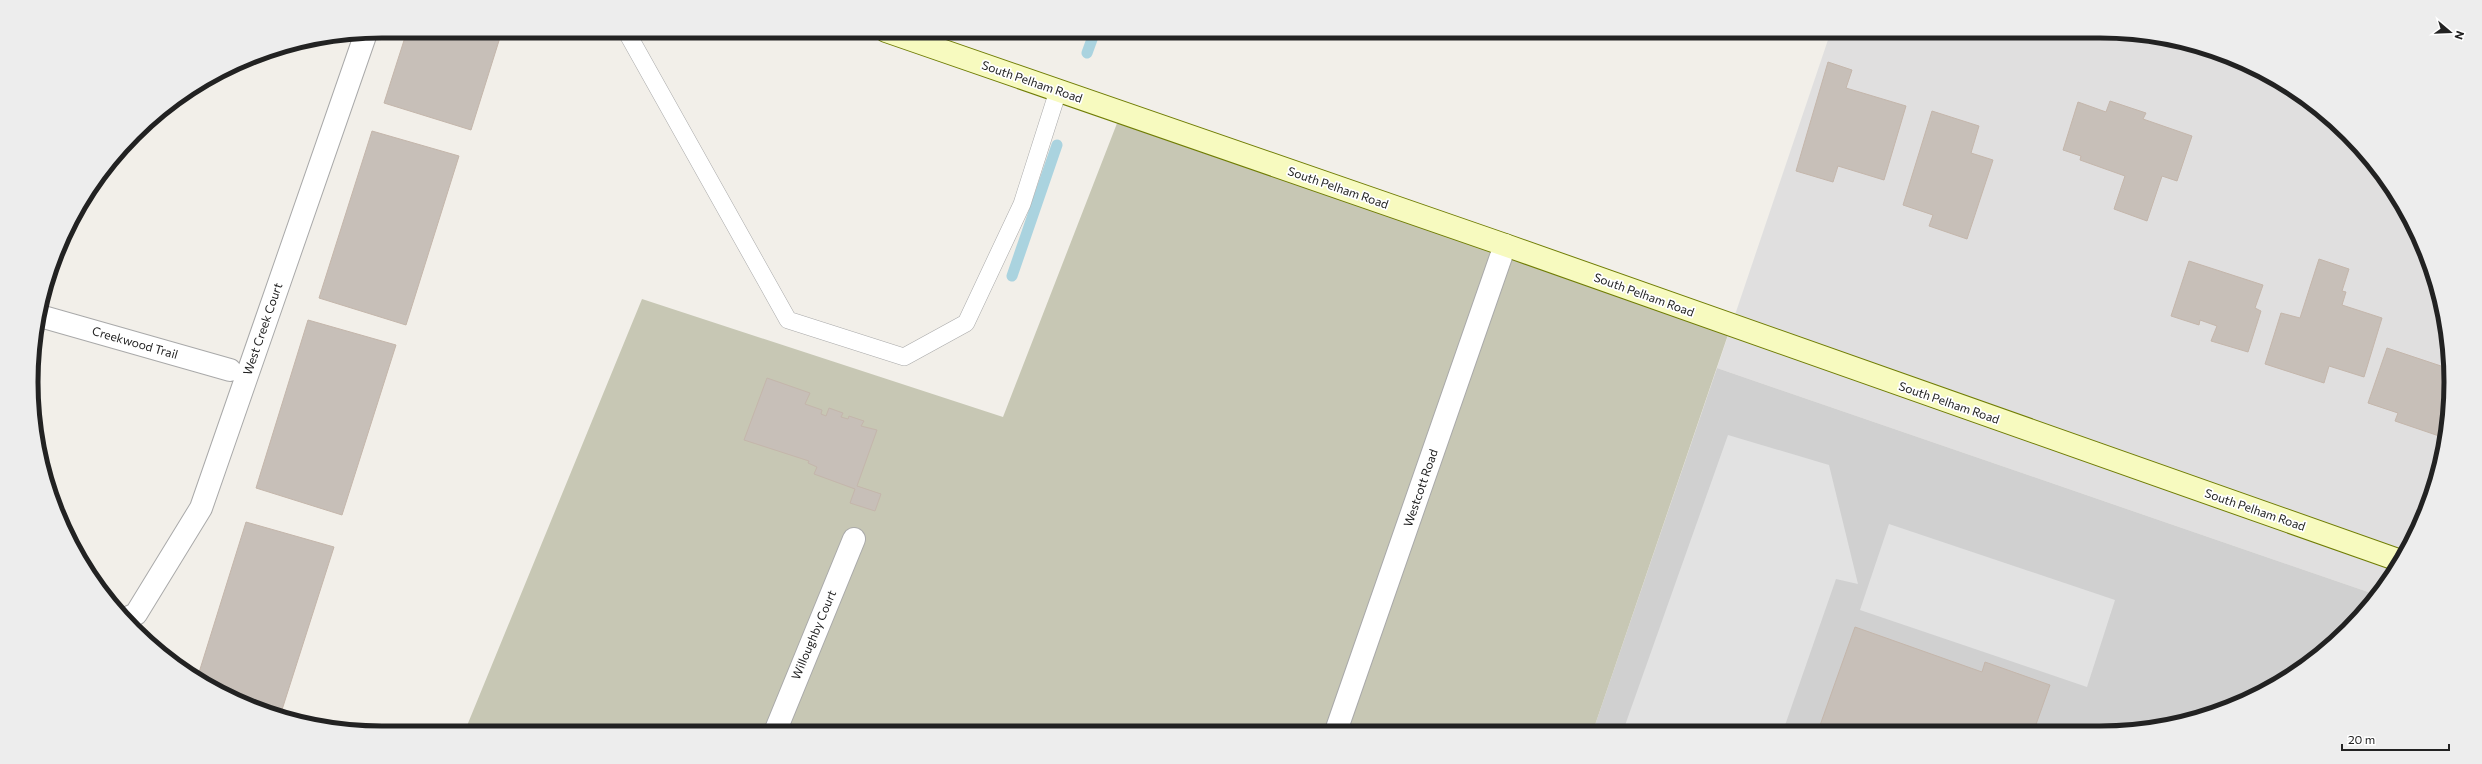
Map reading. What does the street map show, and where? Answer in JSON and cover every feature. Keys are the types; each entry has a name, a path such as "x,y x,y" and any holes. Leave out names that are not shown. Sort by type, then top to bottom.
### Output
{"main road":[{"name":"South Pelham Road","path":"906,38 1505,245 2395,559"}],"street":[{"name":"West Creek Court","path":"132,616 201,508 364,39"},
{"name":"Westcott Road","path":"1338,726 1505,245"},
{"name":"Creekwood Trail","path":"45,317 230,370"},
{"name":"Willoughby Court","path":"777,726 854,539"}],"lane":[{"path":"630,38 788,320 904,357 966,323 1022,204 1058,91"}],"shaded area":[{"path":"1829,38 2100,38 2145,41 2189,50 2211,56 2252,73 2291,96 2309,109 2327,123 2359,155 2386,191 2398,210 2409,230 2426,271 2441,337 2444,382 2441,427 2426,493 2409,534 2386,573 2371,593 1717,368"},
{"path":"1121,113 1732,323 1595,726 467,726 642,299 1003,417"},
{"path":"1717,368 2371,593 2359,609 2327,641 2291,668 2272,680 2252,691 2211,708 2145,723 2100,726 1595,726"},
{"path":"1728,435 1829,465 1858,584 1836,579 1785,726 1625,726"},
{"path":"1889,524 2115,600 2087,687 1860,610"}],"building":[{"path":"405,38 500,38 471,130 384,103"},
{"path":"1828,62 1852,70 1846,88 1906,106 1884,180 1838,166 1833,182 1796,171"},
{"path":"2110,101 2146,113 2143,119 2192,136 2177,181 2162,176 2147,221 2114,209 2125,176 2080,160 2081,156 2063,150 2078,102 2106,112"},
{"path":"1932,111 1979,126 1971,153 1993,160 1967,239 1929,226 1933,215 1903,205"},
{"path":"372,131 459,156 406,325 319,298"},
{"path":"2319,259 2349,269 2342,291 2346,292 2342,305 2382,318 2364,377 2329,366 2324,383 2265,364 2281,313 2300,318"},
{"path":"2189,261 2263,285 2255,308 2261,311 2248,352 2211,341 2217,326 2200,320 2199,325 2171,316"},
{"path":"308,320 396,345 342,515 256,488"},
{"path":"2387,348 2443,367 2443,404 2439,436 2395,421 2398,413 2368,403"},
{"path":"767,378 810,393 805,404 822,410 821,414 826,416 829,408 843,413 841,417 848,419 849,416 864,421 861,426 877,430 857,486 881,494 875,511 850,503 855,489 814,474 817,467 808,463 809,461 744,440"},
{"path":"246,522 334,547 282,711 250,700 230,691 199,673"},
{"path":"1855,627 1982,672 1985,662 2050,685 2035,726 1820,726"}],"waterway":[{"path":"1087,53 1092,38"},
{"path":"1012,276 1057,145"}]}
